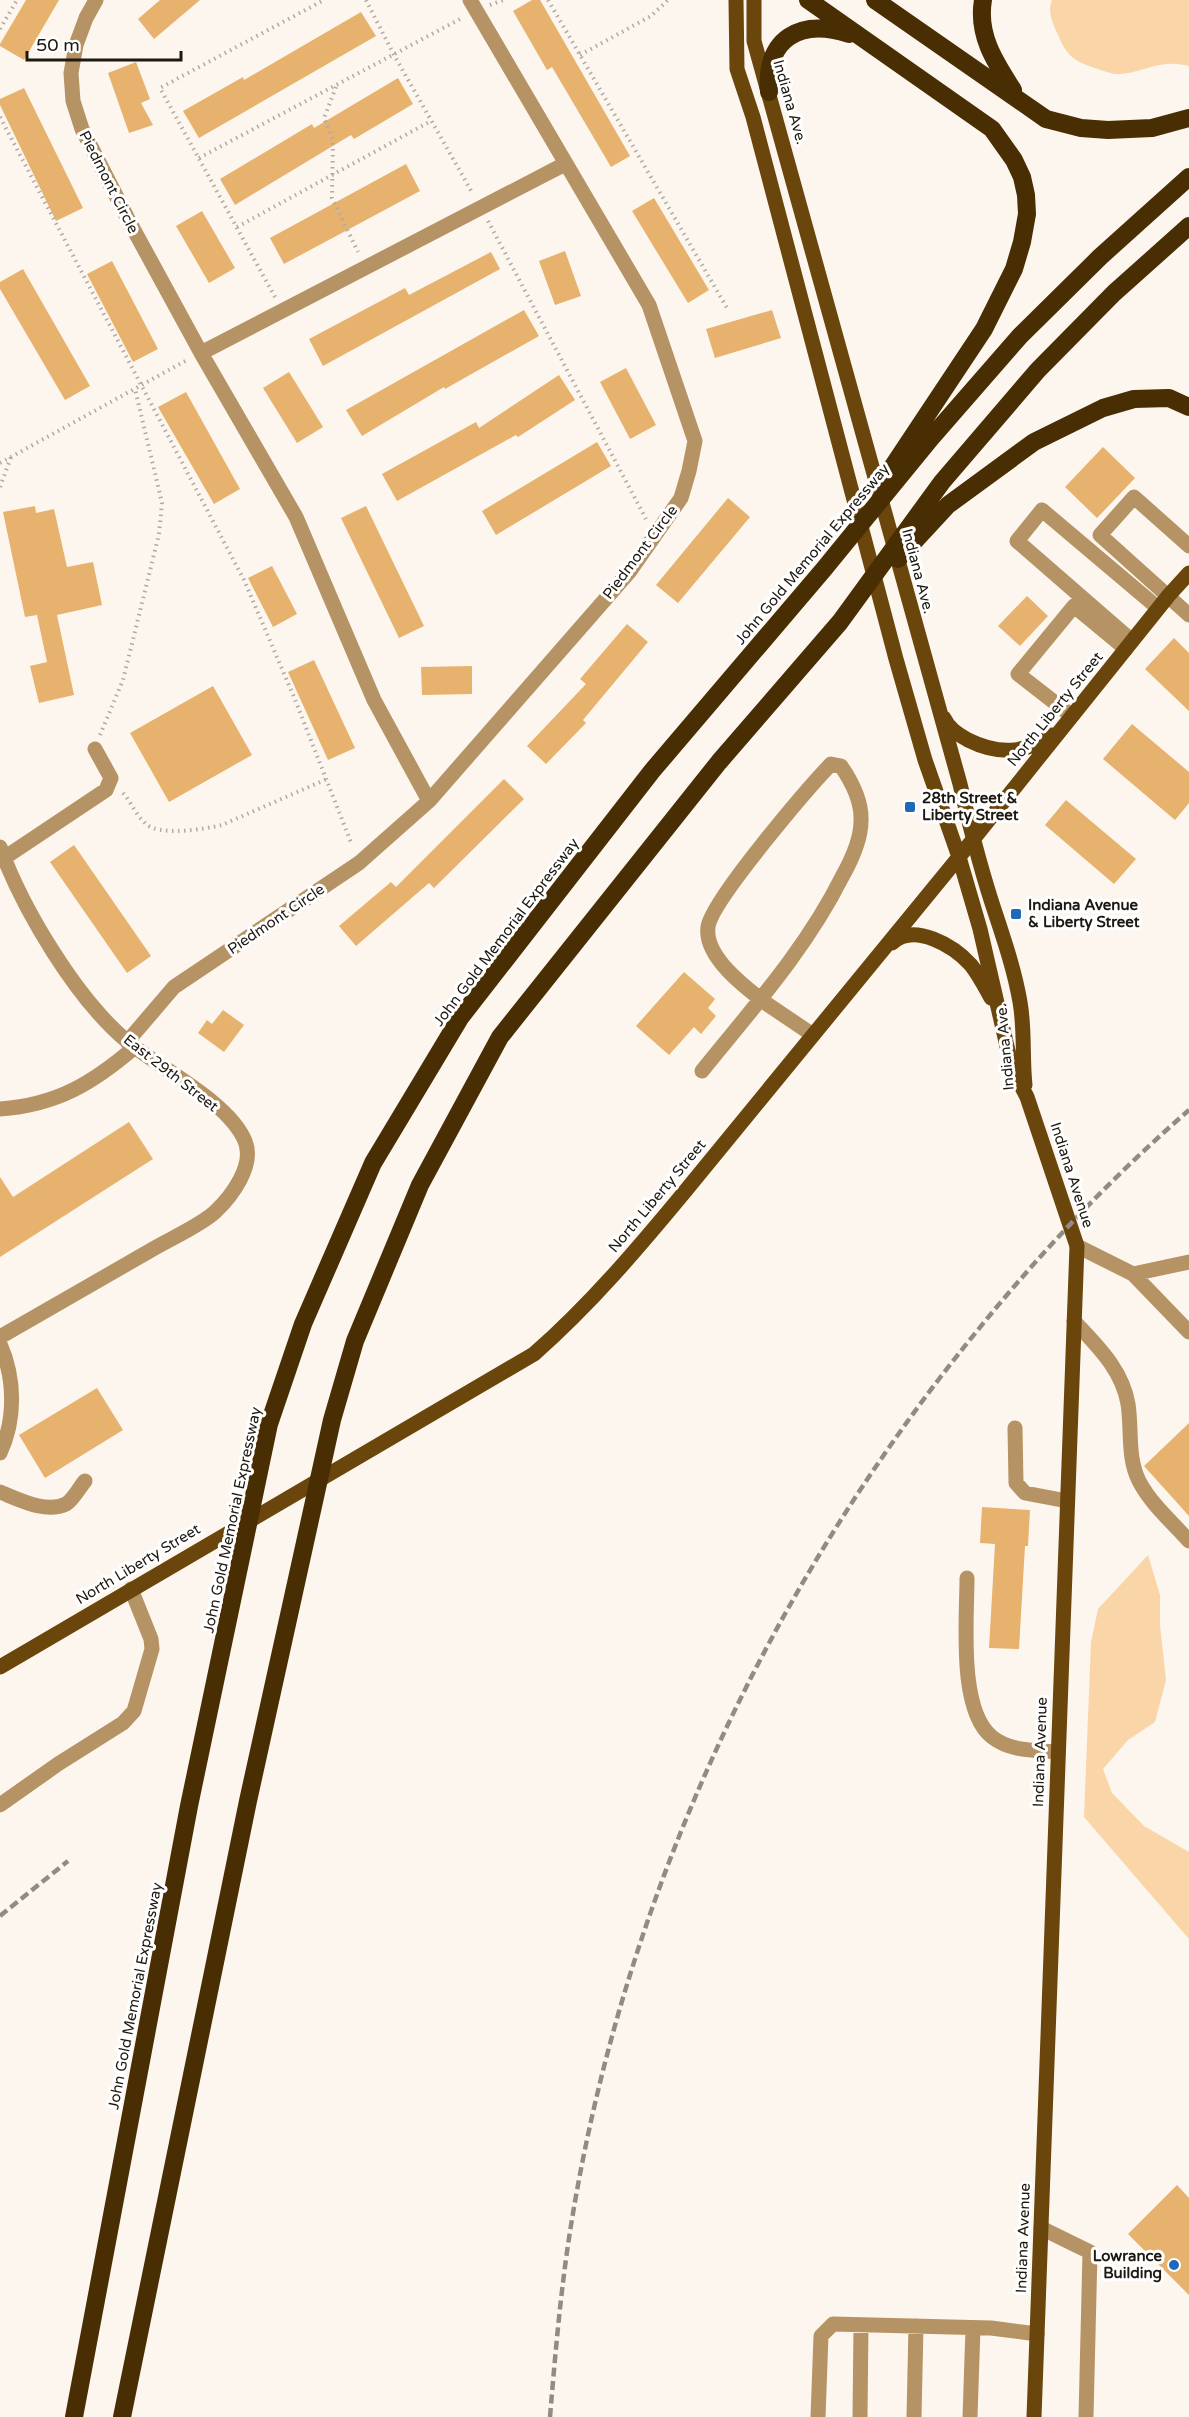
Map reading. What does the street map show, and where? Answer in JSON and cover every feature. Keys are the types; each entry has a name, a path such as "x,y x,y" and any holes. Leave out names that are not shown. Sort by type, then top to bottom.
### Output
{"highway":[{"path":"808,0 992,129 1014,160 1022,177 1027,214 1022,243 1014,269 984,329 824,569"},
{"path":"875,0 1046,119 1081,128 1108,130 1152,128 1189,118"},
{"path":"982,0 980,14 991,56 1019,99"},
{"path":"770,92 768,74 775,51 798,31 816,28 836,30 858,37"},
{"name":"John Gold Memorial Expressway","path":"74,2417 189,1806 269,1424 303,1324 373,1163 460,1018 652,771 824,569 931,438 1020,336 1100,257 1189,177"},
{"path":"840,622 942,482 1038,370 1114,293 1189,226"},
{"path":"122,2417 248,1801 332,1420 355,1341 420,1185 500,1037 719,762 840,622 948,505 1034,442 1103,408 1134,399 1169,398 1189,407"}],"main road":[{"name":"Indiana Ave.","path":"736,0 737,69 756,128 896,658 928,771 959,857 980,929 1012,1068 1027,1097"},
{"name":"Indiana Ave.","path":"754,0 754,41 960,784 972,841 1011,959 1020,1002 1025,1044 1023,1067 1027,1097"},
{"name":"North Liberty Street","path":"0,1667 534,1354 572,1320 643,1242 972,841 1158,608 1189,573"},
{"path":"934,696 948,725 958,735 988,748 1006,752 1026,749 1040,744 1062,729"},
{"path":"873,962 900,936 912,933 945,945 961,955 973,968 1000,1017"},
{"name":"Indiana Avenue","path":"1027,1097 1077,1246 1034,2417"}],"street":[{"name":"Piedmont Circle","path":"96,0 86,18 76,45 71,73 73,101 82,129 201,353 296,517 374,700 429,801"},
{"name":"Piedmont Circle","path":"0,1109 20,1107 58,1097 104,1074 131,1044 174,987 359,863 429,801 630,571 681,498 695,441 648,305 473,5"},
{"path":"201,353 565,164"},
{"path":"1189,546 1134,497 1100,535 1189,615"},
{"path":"1129,645 1017,542 1042,510 1158,608"},
{"path":"1072,716 1018,674 1074,606 1129,645"},
{"path":"2,853 106,790 111,778 94,749"},
{"path":"702,1071 761,999 788,965 829,904 851,861 861,820 855,786 841,766 831,764 719,903 708,927 711,948 739,982 761,999 813,1035"},
{"name":"East 29th Street","path":"0,1337 215,1212 244,1175 247,1147 233,1122 205,1097 131,1044 79,991 28,910 2,853"},
{"path":"1077,1246 1133,1274 1189,1332"},
{"path":"1133,1274 1189,1262"},
{"path":"1074,1321 1114,1366 1124,1386 1128,1404 1131,1458 1139,1481 1158,1507 1189,1541"},
{"path":"0,1344 8,1363 12,1396 5,1442 0,1454"},
{"path":"1015,1428 1016,1483 1025,1493 1067,1501"},
{"path":"0,1492 34,1505 52,1507 67,1503 85,1481"},
{"path":"967,1578 968,1674 974,1710 981,1727 993,1738 1015,1749 1058,1752"},
{"path":"0,1805 58,1764 123,1724 134,1711 152,1649 151,1639 131,1590"},
{"path":"1041,2228 1090,2252 1086,2417"},
{"path":"818,2417 821,2336 833,2324 973,2328 1037,2334"},
{"path":"860,2417 861,2325"},
{"path":"914,2417 916,2326"},
{"path":"970,2417 973,2328"}],"path":[{"path":"0,29 17,0"},
{"path":"283,310 160,88 324,0"},
{"path":"366,0 394,55 481,208 654,535"},
{"path":"199,158 394,55 473,5 504,0"},
{"path":"548,0 727,308"},
{"path":"580,55 651,16 668,0"},
{"path":"336,86 324,118 333,140 332,198 365,268"},
{"path":"0,117 244,580 327,779 359,863"},
{"path":"237,227 334,176 431,120"},
{"path":"0,463 201,353"},
{"path":"94,749 123,680 159,534 162,503 135,389"},
{"path":"0,487 12,456"},
{"path":"111,778 151,828 176,830 206,829 222,825 327,779"}],"shaded area":[{"path":"1052,0 1189,0 1189,66 1168,64 1116,74 1083,64 1066,51 1054,27 1050,9"},
{"path":"1148,1555 1160,1595 1160,1625 1166,1680 1155,1722 1128,1740 1103,1769 1112,1793 1144,1826 1189,1852 1189,1939 1084,1817 1091,1642 1098,1609"}],"building":[{"path":"26,0 59,0 24,60 0,44"},
{"path":"160,0 200,0 154,39 138,19"},
{"path":"532,0 540,0 630,156 611,167 552,67 547,70 513,11"},
{"path":"361,12 376,36 199,138 183,111 243,77 244,80"},
{"path":"136,62 150,99 141,103 153,125 129,133 108,73"},
{"path":"398,78 413,104 354,139 351,135 235,205 220,179 312,124 314,128"},
{"path":"24,88 83,208 56,221 0,105 0,99"},
{"path":"406,164 420,191 284,264 270,238"},
{"path":"654,198 709,290 688,303 632,211"},
{"path":"202,211 235,268 209,283 176,226"},
{"path":"565,251 581,296 555,305 539,261"},
{"path":"491,252 500,269 323,366 309,339 405,288 409,295"},
{"path":"112,261 158,349 133,362 87,274"},
{"path":"23,269 90,386 65,400 0,289 0,282"},
{"path":"524,310 539,336 445,389 444,387 362,436 346,410"},
{"path":"772,310 781,338 715,358 706,329"},
{"path":"626,368 656,425 630,439 600,382"},
{"path":"289,372 323,427 297,443 263,388"},
{"path":"559,375 575,400 518,437 516,435 397,501 382,474 476,422 479,428"},
{"path":"186,392 240,489 214,504 158,407"},
{"path":"597,442 611,466 496,535 482,511"},
{"path":"1103,447 1135,478 1097,518 1065,487"},
{"path":"728,498 750,517 678,603 656,585"},
{"path":"35,506 36,513 54,509 67,567 93,562 102,605 57,615 74,695 39,703 30,666 47,662 37,615 25,617 3,512"},
{"path":"366,506 424,626 399,638 341,518"},
{"path":"272,566 297,614 273,627 248,578"},
{"path":"1027,596 1048,616 1020,646 998,626"},
{"path":"627,624 648,642 583,720 586,723 546,764 527,746 586,684 580,679"},
{"path":"1174,638 1189,653 1189,711 1145,669"},
{"path":"314,660 355,748 328,760 288,672"},
{"path":"472,666 472,694 422,695 421,667"},
{"path":"213,686 252,755 169,802 130,733"},
{"path":"1132,724 1189,772 1189,803 1175,820 1103,759"},
{"path":"504,779 524,799 434,888 429,883 356,946 339,926 391,882 396,887"},
{"path":"1066,800 1136,859 1114,884 1045,825"},
{"path":"74,845 151,956 127,973 50,862"},
{"path":"684,972 715,999 708,1008 716,1016 701,1034 694,1027 669,1055 636,1026"},
{"path":"223,1010 244,1025 224,1052 198,1033 207,1020 212,1024"},
{"path":"129,1122 153,1159 0,1257 0,1177 13,1197"},
{"path":"97,1388 123,1430 45,1478 19,1435"},
{"path":"1189,1423 1189,1516 1144,1466"},
{"path":"982,1507 1030,1510 1028,1546 1025,1546 1019,1649 989,1648 995,1544 980,1543"},
{"name":"Lowrance Building","path":"1177,2185 1189,2198 1189,2295 1128,2234"}],"railway":[{"path":"550,2417 560,2305 569,2238 591,2122 620,2007 657,1895 700,1785 751,1678 807,1575 870,1475 939,1379 997,1306 1057,1238 1088,1205 1189,1110"},
{"path":"0,1916 68,1861"}],"place":[{"name":"28th Street & Liberty Street","path":"910,807"},
{"name":"Indiana Avenue & Liberty Street","path":"1016,914"},
{"name":"Lowrance Building","path":"1174,2265"}]}
